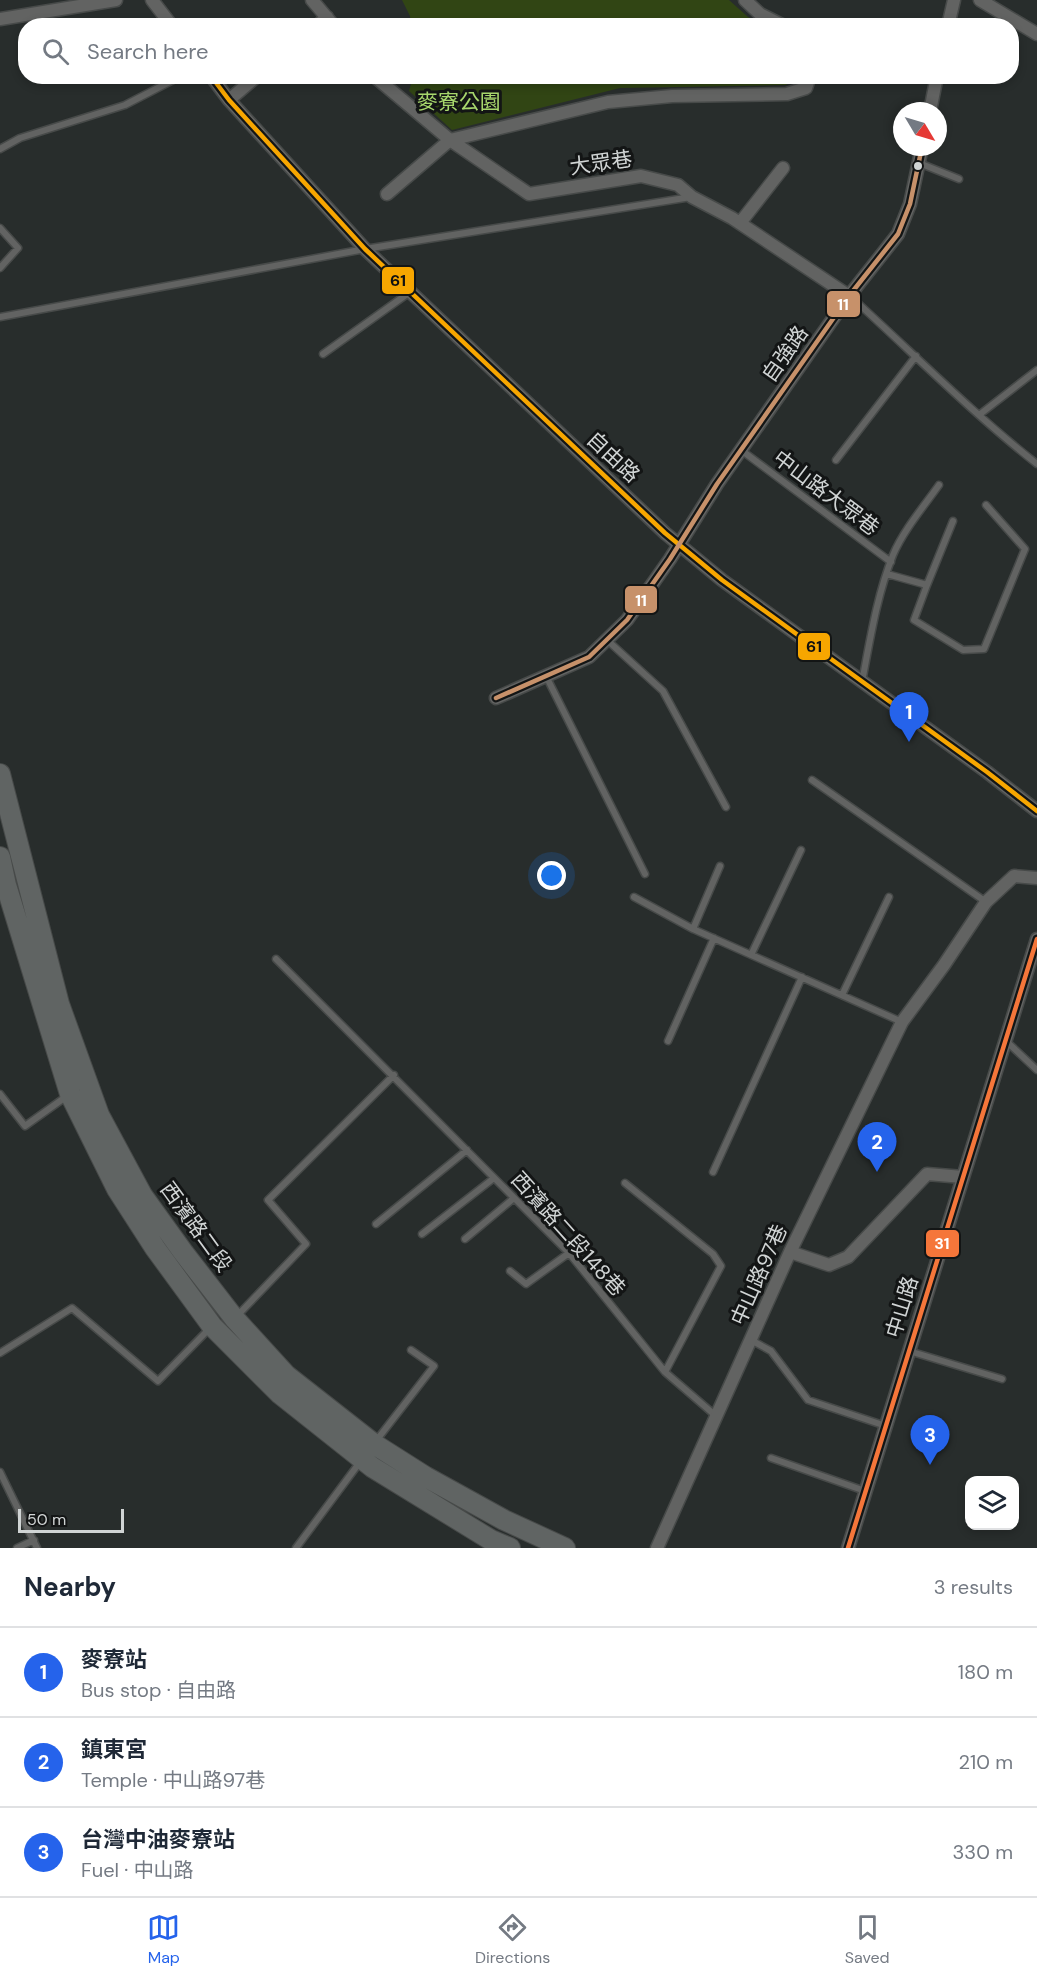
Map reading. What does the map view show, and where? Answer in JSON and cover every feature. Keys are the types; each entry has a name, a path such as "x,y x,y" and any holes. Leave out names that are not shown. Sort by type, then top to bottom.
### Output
{"main road":[{"name":"西濱路二段","path":"0,774 59,1004 99,1115 142,1195 234,1318 286,1375 368,1451 372,1467 491,1540 510,1548"},
{"name":"西濱路二段","path":"0,857 3,886 70,1094 117,1189 155,1248 212,1326 280,1394 368,1451 426,1477 504,1520 565,1548"}],"street":[{"path":"42,0 49,11"},
{"path":"0,19 116,0"},
{"path":"152,0 166,18"},
{"path":"312,0 328,18"},
{"path":"745,0 768,18"},
{"path":"950,18 954,0"},
{"path":"980,0 1010,18"},
{"path":"1019,23 1037,34"},
{"name":"自由路","path":"217,84 365,249 679,545 722,580 987,772 1037,811"},
{"path":"229,100 248,84"},
{"path":"384,84 450,140"},
{"path":"387,194 450,140 608,102 672,96 787,94 806,88 807,84"},
{"path":"932,102 935,84"},
{"name":"大眾巷","path":"450,140 530,194 641,176 678,185 692,197 740,223 849,296"},
{"name":"自強路","path":"496,698 589,657 627,620 741,450 849,296 898,234 910,204 920,156"},
{"path":"740,223 783,168"},
{"name":"中山路97巷","path":"657,1548 790,1252 902,1022 986,902 1014,876 1037,878"},
{"name":"中山路","path":"848,1548 1037,939"},
{"path":"790,1252 829,1265 841,1261 848,1257 927,1174 963,1177"}],"lane":[{"path":"0,149 20,138 125,105 166,84"},
{"path":"919,162 959,179"},
{"path":"0,317 365,249 692,197"},
{"path":"0,228 18,248 0,268"},
{"path":"323,354 410,292"},
{"path":"849,296 997,432 1037,464"},
{"name":"中山路大眾巷","path":"836,460 916,356"},
{"path":"979,415 1037,370"},
{"name":"中山路大眾巷","path":"741,450 891,562"},
{"path":"862,682 876,611 893,554 918,513 939,485"},
{"path":"953,521 914,620 963,650 984,649 1025,549 986,506"},
{"path":"887,574 927,585"},
{"path":"607,640 663,691 726,807"},
{"path":"546,676 645,874"},
{"path":"812,780 986,902"},
{"path":"751,955 801,850"},
{"path":"693,929 720,866"},
{"path":"3,886 27,880"},
{"path":"634,897 693,929 902,1022"},
{"path":"842,995 889,897"},
{"path":"668,1041 714,938"},
{"name":"西濱路二段148巷","path":"276,958 569,1253 665,1371 717,1417"},
{"path":"713,1172 801,977"},
{"path":"1006,1040 1037,1070"},
{"path":"234,1318 306,1244 268,1200 394,1075"},
{"path":"0,1094 25,1126 70,1094"},
{"path":"376,1224 467,1150"},
{"path":"422,1234 494,1178"},
{"path":"625,1183 713,1254 721,1266 665,1371"},
{"path":"465,1239 514,1198"},
{"path":"510,1271 526,1284 569,1253"},
{"path":"0,1353 72,1308 158,1381 212,1326"},
{"path":"751,1340 771,1351 808,1400 886,1426"},
{"path":"296,1548 434,1366 411,1350"},
{"path":"909,1351 1002,1379"},
{"path":"771,1458 866,1491"},
{"path":"0,1472 37,1548"},
{"path":"17,1548 34,1539"}],"green space":[{"path":"402,0 729,0 750,18 410,18"},
{"name":"麥寮公園","path":"411,84 788,84 620,88 452,130 409,91"}],"transit line":[{"name":"61","path":"217,84 365,249 665,533 722,580 987,772 1037,811"},
{"name":"11","path":"496,698 589,657 627,620 670,559 717,484 849,296 898,234 910,204 920,156"},
{"name":"31","path":"848,1548 1037,939"}],"place":[{"name":"麥寮站","path":"909,742"},
{"name":"鎮東宮","path":"877,1172"},
{"name":"台灣中油麥寮站","path":"930,1465"}]}
